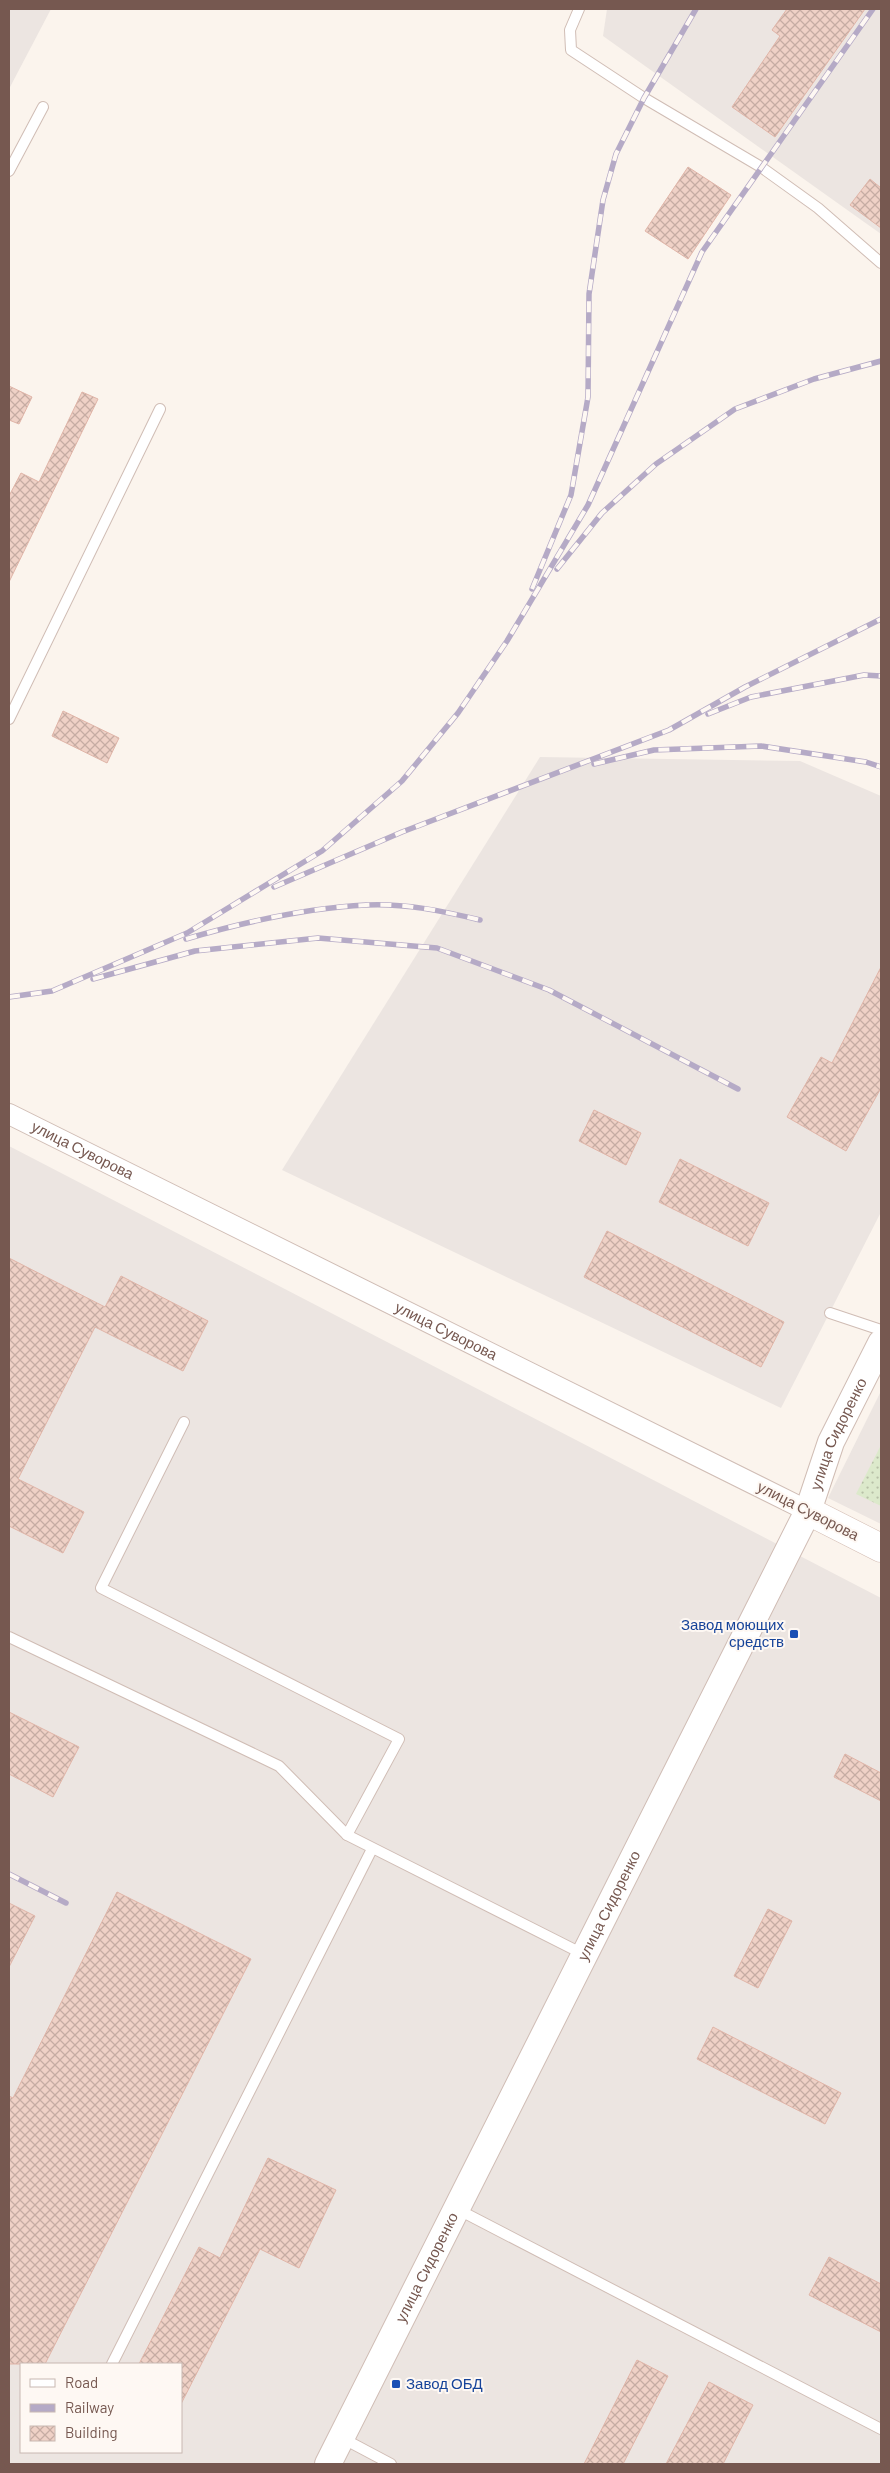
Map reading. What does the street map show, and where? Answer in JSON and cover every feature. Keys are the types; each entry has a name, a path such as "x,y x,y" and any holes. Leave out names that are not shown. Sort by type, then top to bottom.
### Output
{"main road":[{"name":"улица Суворова","path":"808,1512 881,1548"}],"street":[{"name":"улица Суворова","path":"9,1114 808,1512"},
{"name":"улица Сидоренко","path":"328,2464 586,1956 808,1512 830,1442 881,1343"}],"lane":[{"path":"579,9 570,30 571,50 644,98 761,168 818,208 881,263"},
{"path":"9,171 43,107"},
{"path":"9,719 160,410"},
{"path":"830,1313 881,1330"},
{"path":"184,1422 101,1588 398,1738 347,1836"},
{"path":"9,1636 279,1766 347,1836 586,1956"},
{"path":"113,2363 372,1849"},
{"path":"457,2209 881,2429"},
{"path":"341,2438 391,2464"}],"shaded area":[{"path":"9,9 51,9 9,89"},
{"path":"607,9 881,9 881,234 603,36"},
{"path":"540,757 800,761 881,796 881,1212 781,1408 282,1170"},
{"path":"9,1146 881,1598 881,2464 9,2464"},
{"path":"881,1391 881,1524 828,1498"}],"green space":[{"path":"881,1445 881,1506 856,1494"}],"building":[{"path":"787,9 865,9 775,137 732,107 780,36 772,30"},
{"path":"688,167 731,195 688,259 645,231"},
{"path":"870,179 881,188 881,228 850,205"},
{"path":"9,386 32,397 19,424 9,420"},
{"path":"82,392 98,399 9,582 9,496 21,473 39,482"},
{"path":"63,711 119,738 107,763 52,736"},
{"path":"881,967 881,1088 846,1151 787,1117 821,1057 832,1063"},
{"path":"594,1110 641,1133 626,1165 579,1141"},
{"path":"680,1159 769,1203 748,1246 659,1202"},
{"path":"607,1231 784,1322 761,1367 584,1277"},
{"path":"9,1258 105,1307 121,1276 208,1321 183,1371 95,1327 18,1479 84,1512 63,1553 9,1526"},
{"path":"9,1712 79,1747 53,1797 9,1774"},
{"path":"845,1754 881,1773 881,1801 834,1777"},
{"path":"117,1892 251,1959 46,2363 9,2364 9,2096 13,2098"},
{"path":"9,1903 35,1916 9,1967"},
{"path":"768,1909 792,1921 758,1988 734,1976"},
{"path":"713,2027 841,2093 825,2124 697,2059"},
{"path":"268,2158 336,2190 299,2268 260,2249 182,2402 182,2363 140,2363 199,2247 220,2258"},
{"path":"829,2257 881,2284 881,2332 809,2295"},
{"path":"637,2360 668,2376 623,2464 584,2464"},
{"path":"709,2382 753,2405 723,2464 666,2464"}],"railway":[{"path":"532,589 571,495 588,397 589,294 603,200 616,154 644,98 696,9"},
{"path":"9,997 52,991 187,933 322,851 402,781 458,713 507,641 588,505 702,252 873,9"},
{"path":"557,569 602,513 656,464 735,409 814,379 881,361"},
{"path":"274,887 402,832 669,730 745,687 881,619"},
{"path":"708,714 751,697 864,675 881,676"},
{"path":"594,764 654,750 761,746 866,762 881,767"},
{"path":"186,939 275,917 320,909 366,905 395,905 423,908 480,920"},
{"path":"93,979 195,951 318,938 437,948 549,990 738,1089"},
{"path":"9,1874 66,1903"}],"place":[{"name":"Завод моющих средств","path":"794,1634"},
{"name":"Завод ОБД","path":"396,2384"}]}
